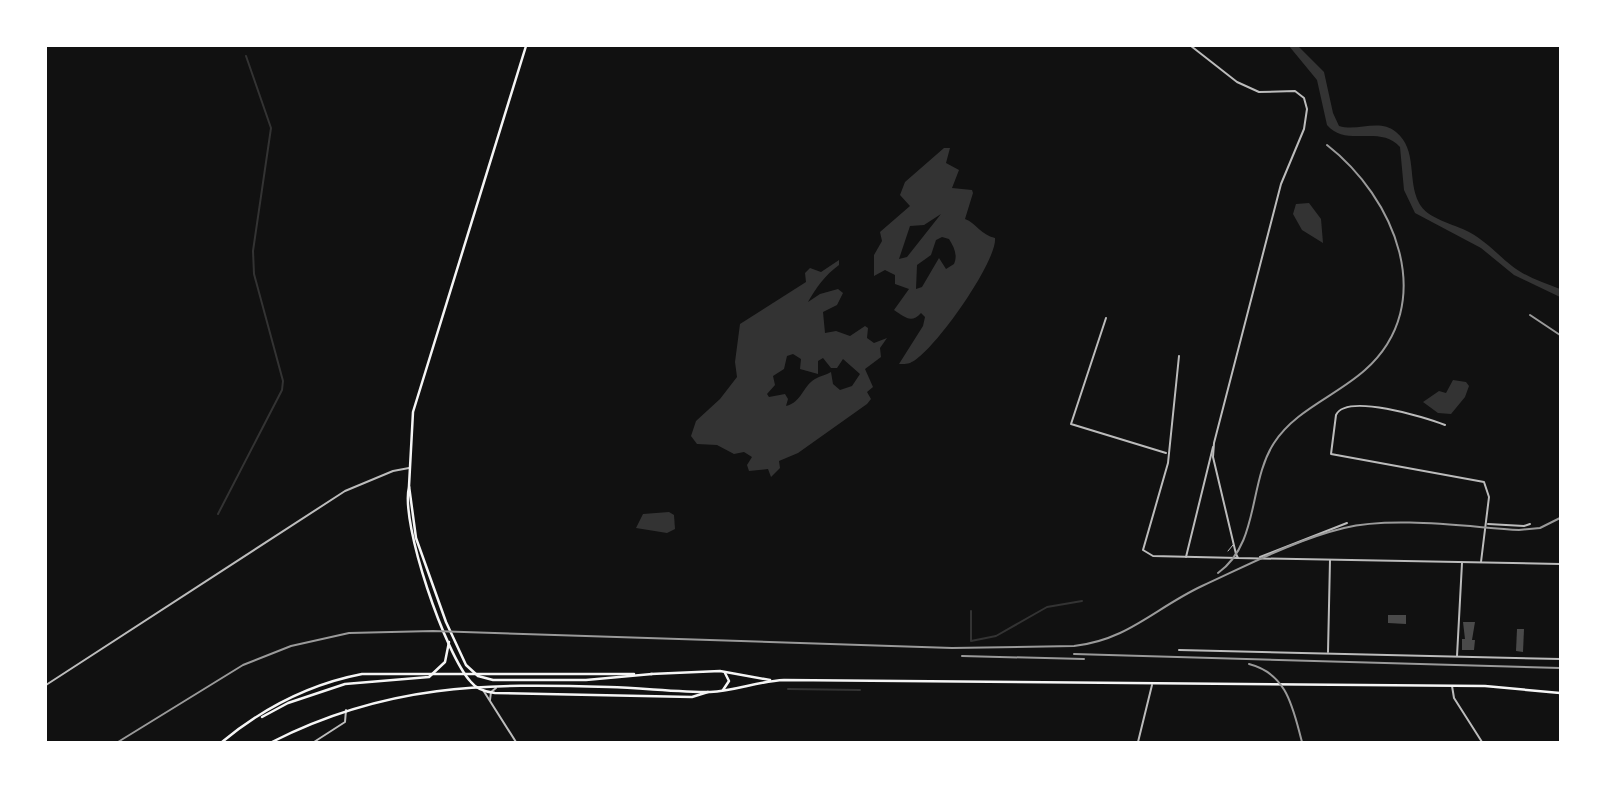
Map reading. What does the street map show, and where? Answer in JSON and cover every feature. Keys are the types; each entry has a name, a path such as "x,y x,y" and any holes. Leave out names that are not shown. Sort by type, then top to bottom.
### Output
{"main road":[{"path":"526,46 419,391 411,430 409,486 416,538 426,580 464,673 475,687 486,692 692,697 711,692"},
{"path":"426,580 469,669 487,680 586,680 720,671 773,680 1452,685 1511,687 1560,693"},
{"path":"255,719 288,703 334,687 425,678 436,672 447,657 449,639"},
{"path":"720,671 729,681 726,688 720,691"},
{"path":"223,741 255,719 311,688 375,673 652,674"},
{"path":"272,743 346,710 421,692 499,687 711,692 773,680"}],"street":[{"path":"1186,558 1281,184 1304,129 1307,108 1304,97 1296,91 1259,92 1237,82 1191,46"},
{"path":"1106,318 1070,424 1167,454"},
{"path":"1180,356 1168,464 1143,544 1145,552 1153,556 1186,558 1560,564"},
{"path":"1445,425 1420,415 1350,404 1336,415 1330,449 1334,457 1484,482 1489,497 1481,563"},
{"path":"1214,443 1213,457 1238,558"},
{"path":"46,685 345,491 393,471 408,468"},
{"path":"1257,558 1347,523"},
{"path":"1486,524 1530,524"},
{"path":"1328,653 1330,560"},
{"path":"1457,657 1462,563"},
{"path":"1179,650 1560,659"},
{"path":"1138,743 1152,684"},
{"path":"1452,685 1454,698 1482,743"},
{"path":"480,687 516,743"},
{"path":"490,701 491,692 499,687"},
{"path":"314,743 345,722 346,710"}],"lane":[{"path":"1228,551 1233,545"}],"shaded area":[{"path":"1289,46 1298,46 1324,72 1333,113 1339,126 1383,126 1403,139 1410,156 1415,194 1423,209 1475,236 1523,273 1560,289 1560,297 1514,275 1481,248 1415,213 1404,190 1400,147 1383,137 1344,135 1327,125 1317,80"},
{"path":"944,148 950,148 946,163 959,170 952,188 972,190 973,193 965,219 995,238 986,266 948,325 920,356 910,363 899,364 923,326 925,317 921,313 911,319 894,310 909,289 895,284 895,275 885,270 874,276 874,255 882,241 880,232 910,206 900,195 905,182","holes":["941,214 907,257 899,259 910,226 924,225","942,237 949,239 954,248 954,264 946,269 939,258 922,287 916,289 917,265 931,255 936,240"]},
{"path":"1309,203 1321,219 1323,243 1302,230 1293,214 1296,204"},
{"path":"839,260 839,265 821,282 808,302 820,294 838,289 843,293 837,305 823,312 825,333 836,331 850,336 865,326 868,328 867,338 874,343 887,338 880,348 881,357 865,369 873,387 867,392 871,399 798,453 779,461 780,468 771,477 768,469 749,471 747,465 752,457 744,452 734,454 717,445 697,444 691,436 696,421 720,399 737,377 735,362 740,324 806,282 805,273 810,268 821,272","holes":["793,354 801,359 800,369 818,374 818,361 823,358 831,368 837,368 843,359 860,374 852,386 840,390 833,384 831,372 819,377 811,382 795,401 786,406 788,399 785,394 769,397 767,394 775,385 773,376 784,369 787,356"]},
{"path":"1453,380 1466,382 1469,386 1465,397 1451,414 1438,413 1423,402 1439,391 1446,393"},
{"path":"669,512 674,515 675,529 667,533 636,528 643,514"}],"building":[{"path":"1388,615 1406,615 1406,624 1388,623"},
{"path":"1463,622 1475,622 1472,640 1475,640 1474,650 1462,650 1462,639 1465,639"},
{"path":"1517,629 1524,629 1523,652 1516,651"}],"waterway":[{"path":"218,514 282,390 283,381 254,274 253,251 271,128 246,56"},
{"path":"971,611 971,641 996,636 1047,607 1082,601"},
{"path":"788,689 860,690"}],"railway":[{"path":"1218,573 1241,546 1260,476 1274,443 1304,412 1365,370 1388,343 1400,314 1404,283 1399,252 1388,221 1372,193 1351,167 1327,145"},
{"path":"1530,315 1560,335"},
{"path":"118,742 243,665 291,646 349,633 433,631 952,648 1074,646 1110,637 1185,595 1237,570 1290,546 1344,528 1407,523 1519,530 1540,528 1560,518"},
{"path":"1074,654 1560,668"},
{"path":"962,656 1084,659"},
{"path":"1249,664 1262,669 1281,684 1292,705 1302,742"}]}
